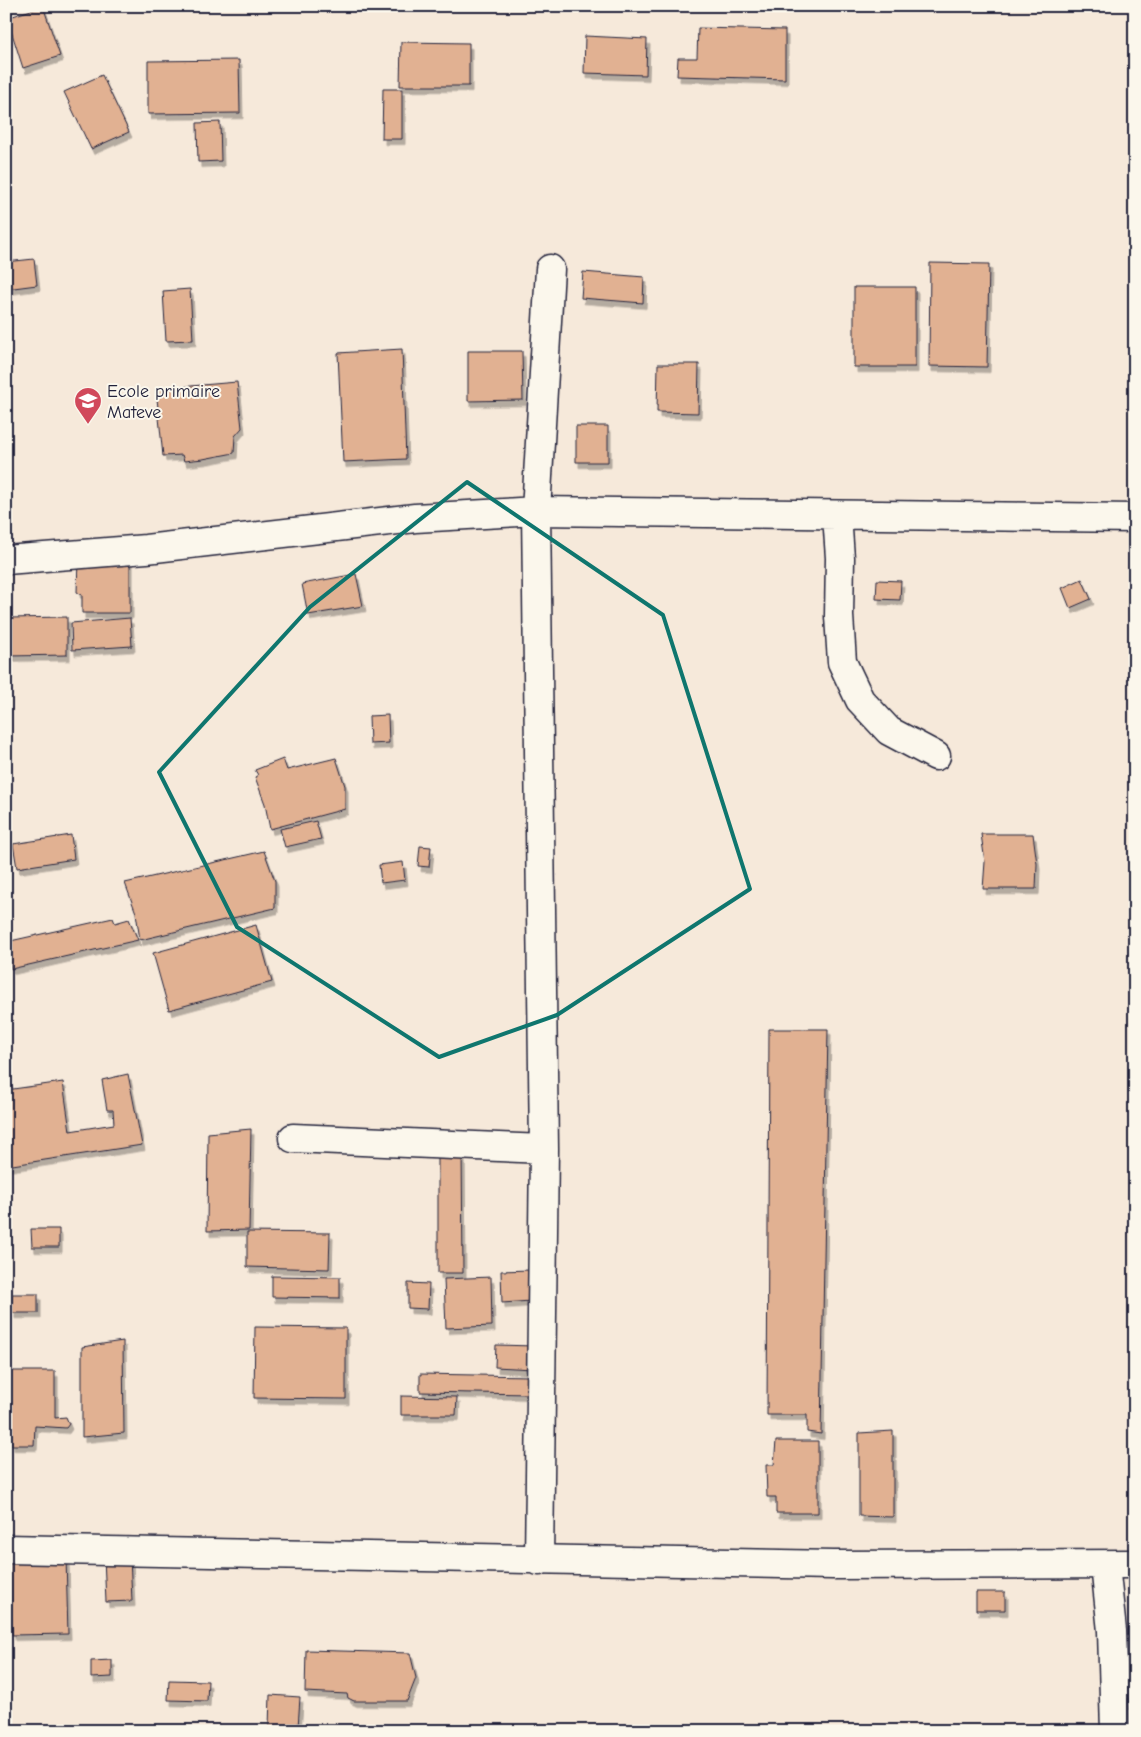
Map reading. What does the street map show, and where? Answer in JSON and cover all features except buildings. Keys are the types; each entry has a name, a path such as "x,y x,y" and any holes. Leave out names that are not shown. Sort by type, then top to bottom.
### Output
{"street":[{"path":"539,1560 544,1149 536,511 550,269"},
{"path":"6,560 146,549 415,518 536,511 1135,518"},
{"path":"838,515 840,558 839,616 842,662 860,700 889,730 936,756"},
{"path":"293,1138 544,1149"},
{"path":"6,1549 833,1565 1135,1564"},
{"path":"1105,1565 1112,1631 1115,1731"}],"highlighted area":[{"path":"467,482 663,615 750,889 557,1015 439,1057 237,927 159,772 310,607"}],"place":[{"name":"Ecole primaire Mateve","path":"88,425"}]}
